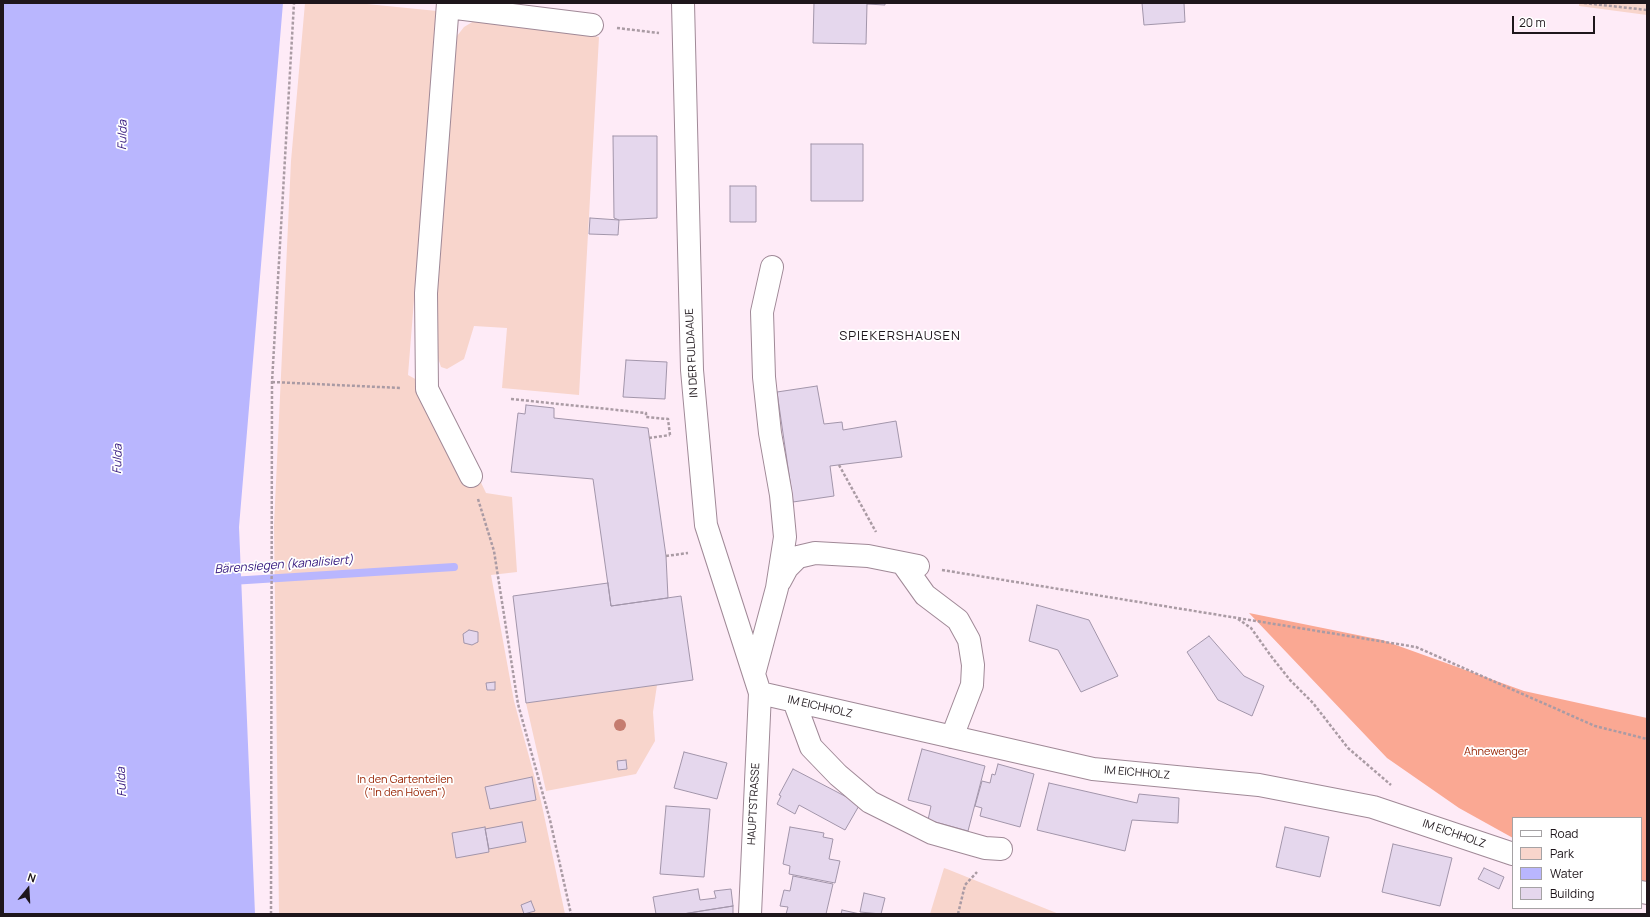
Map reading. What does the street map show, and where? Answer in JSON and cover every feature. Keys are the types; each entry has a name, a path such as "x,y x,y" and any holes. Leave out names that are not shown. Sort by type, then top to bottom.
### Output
{"street":[{"name":"IN DER FULDAAUE","path":"683,3 692,370 706,525 757,684"},
{"path":"471,476 427,389 426,293 448,5 592,25"},
{"path":"757,684 777,588 785,537 781,495 770,433 764,377 762,312 772,267"},
{"path":"777,588 787,568 798,557 815,553 868,556 914,566 925,595 958,620 969,640 973,666 972,685 952,737"},
{"name":"IM EICHHOLZ","path":"757,684 794,701 1093,769 1259,785 1373,807 1512,854"},
{"name":"HAUPTSTRASSE","path":"750,914 757,684"},
{"path":"794,701 811,747 838,775 870,802 932,833 993,849"}],"path":[{"path":"271,914 272,382 294,3"},
{"path":"1584,3 1647,10"},
{"path":"592,25 684,36"},
{"path":"272,382 427,389"},
{"path":"511,399 646,412 646,417 668,419 670,435"},
{"path":"649,438 677,435"},
{"path":"839,465 882,544 881,559"},
{"path":"471,476 494,551 518,704 550,820 571,914"},
{"path":"666,556 694,552"},
{"path":"914,566 1416,647 1595,726 1647,739"},
{"path":"1236,618 1251,628 1270,656 1290,680 1314,704 1348,748 1412,804 1410,819"},
{"path":"958,914 965,885 993,849"}],"green space":[{"name":"In den Gartenteilen (\"In den Höven\")","path":"305,3 357,3 437,11 408,375 437,391 486,493 512,497 517,572 491,575 514,701 541,801 565,914 279,914 274,525 291,161"},
{"path":"1579,3 1647,3 1647,15 1579,6"},
{"path":"496,17 599,37 579,395 502,388 507,328 474,326 464,359 447,369 441,367 432,340 452,50 457,36 464,27 474,21"},
{"name":"Ahnewenger","path":"1249,613 1382,640 1524,691 1647,718 1647,901 1642,900 1642,817 1512,817 1512,837 1459,808 1387,758"},
{"path":"657,685 653,712 655,741 636,774 546,791 526,703"},
{"path":"944,868 947,869 1059,914 930,914"}],"water":[{"name":"Fulda","path":"3,3 283,3 239,527 255,914 3,914"}],"building":[{"path":"814,3 885,3 885,5 867,4 866,44 813,43"},
{"path":"1142,3 1184,3 1185,22 1144,25"},
{"path":"613,136 657,136 657,218 619,220 614,218"},
{"path":"811,144 863,144 863,201 811,201"},
{"path":"730,186 756,186 756,222 730,222"},
{"path":"590,218 619,220 618,235 589,234"},
{"path":"626,360 667,362 665,399 623,397"},
{"path":"817,386 824,424 842,422 843,430 896,421 902,457 830,466 834,496 793,502 777,392"},
{"path":"526,405 554,408 554,418 648,428 666,556 668,598 611,606 593,479 511,472 518,413 525,414"},
{"path":"608,583 611,606 681,596 693,680 526,703 513,596"},
{"path":"1037,605 1089,620 1118,676 1081,692 1058,650 1029,641"},
{"path":"469,630 478,632 478,642 472,645 464,643 463,634"},
{"path":"1209,636 1244,676 1264,686 1252,716 1218,700 1187,652"},
{"path":"495,682 495,690 487,690 486,683"},
{"path":"922,749 985,766 968,831 928,820 931,806 908,800"},
{"path":"684,752 727,763 717,799 674,788"},
{"path":"626,760 627,769 618,770 617,761"},
{"path":"998,764 1034,774 1020,827 980,816 982,808 975,806 982,781 990,783 992,774 995,775"},
{"path":"793,769 860,804 845,830 799,805 795,814 777,804 781,796 779,795"},
{"path":"532,777 536,800 490,809 485,787"},
{"path":"1049,783 1137,803 1139,794 1179,798 1178,823 1132,820 1125,851 1037,830"},
{"path":"666,806 710,809 704,877 660,874"},
{"path":"522,822 526,842 489,849 485,829"},
{"path":"485,827 489,852 456,858 452,833"},
{"path":"790,827 824,833 823,837 833,839 829,859 840,861 835,883 789,874 790,866 783,864"},
{"path":"1285,827 1329,837 1320,877 1276,867"},
{"path":"1393,844 1452,858 1440,906 1382,892"},
{"path":"1484,868 1504,877 1499,889 1478,879"},
{"path":"793,876 833,884 826,914 786,914 788,907 780,906 784,890 790,891"},
{"path":"698,889 700,900 716,898 714,891 731,889 733,906 683,914 656,914 653,897"},
{"path":"864,893 885,898 881,914 860,912"},
{"path":"531,901 535,911 524,914 521,905"},
{"path":"733,906 733,914 683,914 707,910"},
{"path":"842,910 860,914 841,914"}],"waterway":[{"name":"Bärensiegen (kanalisiert)","path":"231,581 454,567"}],"district":[{"name":"SPIEKERSHAUSEN","path":"900,336"}]}
